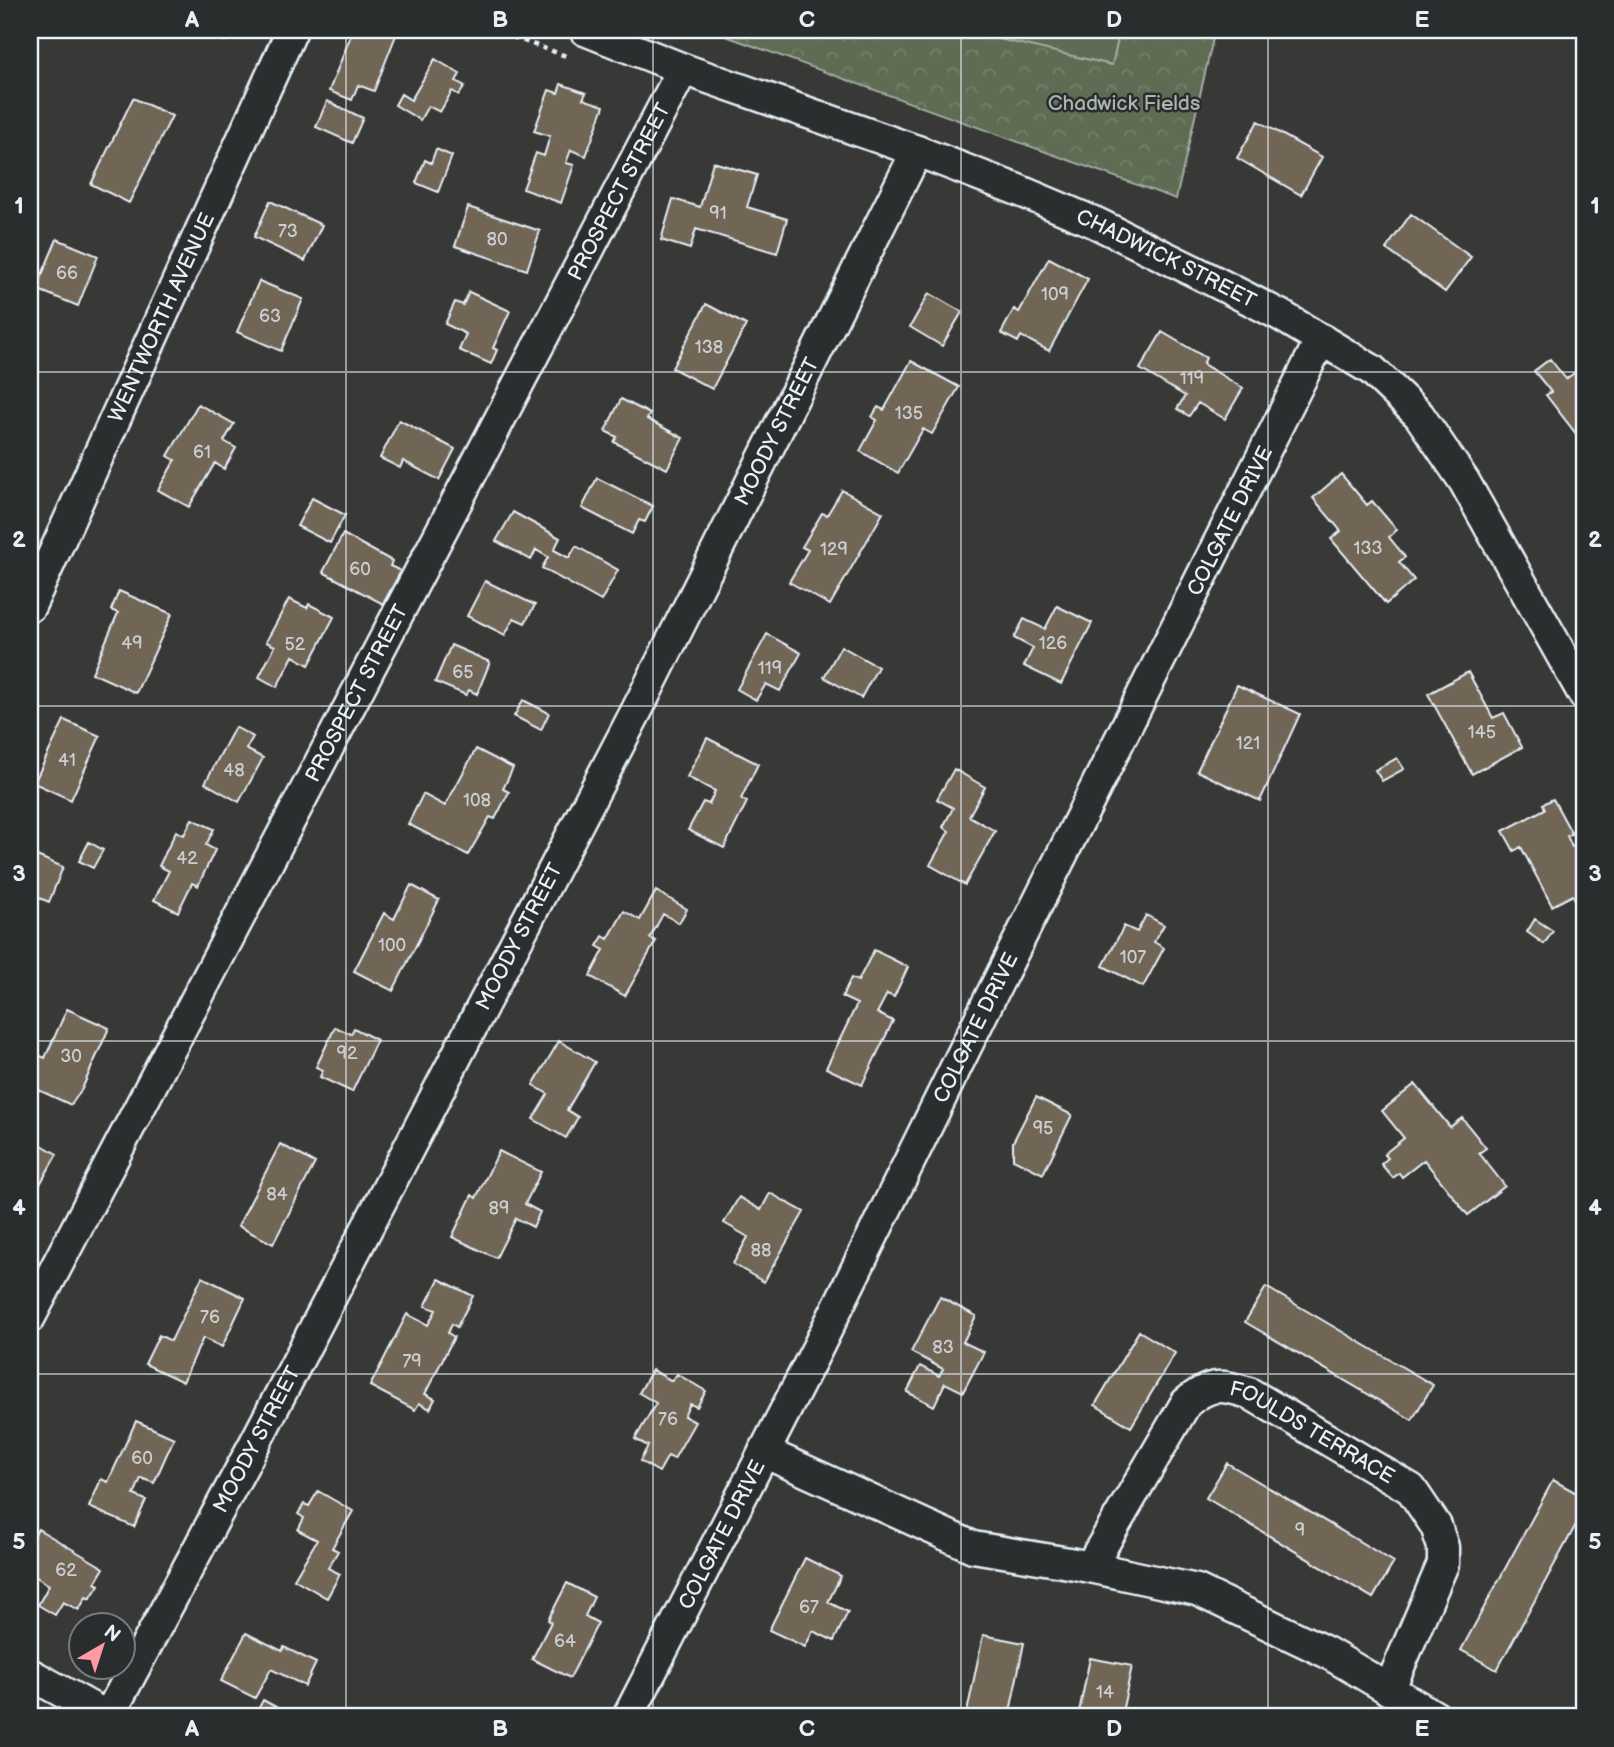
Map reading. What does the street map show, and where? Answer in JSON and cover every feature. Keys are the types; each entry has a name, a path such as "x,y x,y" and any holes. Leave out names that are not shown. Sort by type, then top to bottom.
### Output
{"street":[{"name":"WENTWORTH AVENUE","path":"30,606 292,30"},
{"name":"CHADWICK STREET","path":"585,30 684,69 917,151 1096,223 1321,338 1372,370 1419,415 1464,481 1584,695"},
{"name":"PROSPECT STREET","path":"30,1317 684,69"},
{"name":"MOODY STREET","path":"108,1717 269,1417 634,716 917,151"},
{"name":"COLGATE DRIVE","path":"628,1717 764,1452 1321,338"},
{"name":"FOULDS TERRACE","path":"1090,1567 1186,1404 1202,1390 1224,1385 1249,1393 1411,1489 1436,1526 1443,1547 1443,1564 1389,1690"},
{"path":"764,1452 973,1547 1090,1567 1197,1590 1326,1652 1436,1717"},
{"path":"30,1674 108,1717"}],"green space":[{"name":"Chadwick Fields","path":"709,30 1215,30 1176,199"},
{"path":"960,30 1120,30 1112,65"}],"building":[{"path":"193,30 228,30 225,41"},
{"path":"353,30 398,30 374,91 358,85 352,100 329,91"},
{"path":"435,59 460,74 456,81 465,86 459,95 452,91 440,112 428,106 420,120 395,105 401,94 411,100"},
{"path":"561,84 586,93 583,99 604,106 586,156 571,150 566,163 574,165 561,203 523,189 536,153 544,156 550,136 534,131 549,90 558,93"},
{"path":"133,98 172,116 129,203 91,184"},
{"path":"327,101 363,118 352,143 316,127"},
{"path":"1258,121 1322,157 1301,195 1237,158"},
{"path":"436,149 452,156 438,192 416,183 425,160 431,163"},
{"path":"713,162 757,175 747,207 787,219 777,253 696,229 690,249 661,240 673,199 700,207"},
{"path":"270,201 322,225 305,261 254,237"},
{"path":"468,207 540,231 527,270 455,246"},
{"path":"1411,214 1471,257 1445,292 1386,249"},
{"path":"57,239 98,256 78,306 36,289"},
{"path":"1049,258 1088,279 1049,351 1021,336 1018,342 1001,333 1014,309 1019,312"},
{"path":"259,281 303,299 281,351 237,332"},
{"path":"469,292 510,311 493,348 497,350 491,364 459,350 466,334 445,324 455,302 463,305"},
{"path":"929,293 962,312 942,346 910,327"},
{"path":"706,304 746,325 712,389 672,368"},
{"path":"1162,332 1206,358 1203,364 1243,388 1225,419 1198,403 1189,416 1177,409 1185,396 1140,369"},
{"path":"1550,359 1566,379 1577,371 1584,380 1584,444 1546,395 1551,392 1534,371"},
{"path":"911,361 959,387 932,434 923,429 898,473 860,451 877,420 872,417 878,407 884,410"},
{"path":"30,385 35,388 30,402"},
{"path":"621,399 650,414 647,419 683,438 667,469 614,442 617,437 605,431"},
{"path":"198,404 234,424 224,441 236,448 224,469 215,463 189,507 158,490 175,460 168,456"},
{"path":"399,420 455,449 439,480 403,461 400,468 380,458"},
{"path":"1341,474 1367,505 1372,501 1397,530 1389,537 1405,557 1399,562 1414,580 1386,604 1331,539 1341,531 1313,498"},
{"path":"597,478 653,506 645,522 639,520 632,534 582,508"},
{"path":"842,490 883,513 830,605 789,582 808,550 802,547 822,513 827,515"},
{"path":"312,498 345,515 330,543 297,526"},
{"path":"513,512 560,538 554,550 569,558 576,546 618,570 601,601 542,568 548,557 536,550 531,560 496,541"},
{"path":"343,534 392,561 390,566 401,571 383,604 323,572"},
{"path":"485,581 535,605 525,623 514,618 505,635 467,616"},
{"path":"119,591 172,614 136,693 92,673 118,613 111,610"},
{"path":"289,599 307,608 309,604 334,617 309,665 293,656 277,687 259,677 275,646 266,642"},
{"path":"1057,606 1092,623 1061,684 1024,666 1033,648 1014,638 1024,619 1045,629"},
{"path":"767,634 801,653 780,691 766,684 756,700 737,689"},
{"path":"451,645 490,662 477,694 469,690 466,695 435,682"},
{"path":"841,646 878,667 861,698 824,677"},
{"path":"1468,672 1493,718 1504,713 1522,747 1472,774 1428,694"},
{"path":"1237,685 1300,714 1260,801 1197,771"},
{"path":"523,700 549,713 541,730 514,716"},
{"path":"64,720 100,736 71,800 34,783"},
{"path":"235,727 253,737 246,749 263,758 239,802 205,783"},
{"path":"707,738 758,764 741,799 747,802 724,848 688,830 703,802 709,804 715,791 687,777"},
{"path":"476,749 513,768 503,789 509,792 495,819 490,817 468,855 408,824 423,794 445,806"},
{"path":"1397,758 1404,769 1382,781 1375,770"},
{"path":"954,769 985,787 969,816 995,831 965,885 930,865 949,831 943,827 953,808 937,799"},
{"path":"1553,799 1572,834 1567,836 1572,847 1578,844 1584,855 1584,910 1581,912 1573,895 1552,906 1521,847 1514,851 1503,831 1545,809 1543,804"},
{"path":"192,819 214,829 206,845 215,850 198,886 192,883 178,912 154,900 169,871 159,866 176,831 184,835"},
{"path":"89,842 103,850 93,868 79,861"},
{"path":"30,853 63,867 49,902 30,894"},
{"path":"411,885 439,900 393,991 354,971 384,913 394,919"},
{"path":"656,891 687,909 679,923 663,914 650,938 656,941 625,996 590,976 604,950 597,946 603,936 608,939 624,911 640,920"},
{"path":"1146,915 1164,925 1154,942 1164,948 1143,987 1103,966 1124,926 1137,932"},
{"path":"1535,919 1553,931 1544,944 1527,932"},
{"path":"874,950 908,967 894,997 887,994 877,1013 893,1021 862,1085 826,1068 857,1004 842,997 851,978 858,981"},
{"path":"67,1009 109,1028 82,1089 71,1105 30,1086 30,1066 36,1054 45,1058"},
{"path":"335,1027 351,1034 354,1028 377,1040 352,1092 320,1077 323,1070 316,1067"},
{"path":"559,1041 595,1062 567,1110 578,1117 566,1138 533,1119 548,1094 533,1085"},
{"path":"1415,1084 1450,1127 1462,1118 1486,1148 1479,1153 1505,1186 1468,1215 1424,1160 1402,1177 1399,1173 1393,1178 1381,1164 1388,1158 1384,1154 1404,1138 1382,1111"},
{"path":"1036,1097 1072,1115 1043,1174 1013,1159 1013,1142"},
{"path":"30,1138 57,1154 30,1202"},
{"path":"280,1144 315,1163 273,1244 238,1226"},
{"path":"499,1151 541,1172 525,1204 540,1212 533,1227 516,1218 496,1258 452,1237 472,1195 476,1198"},
{"path":"770,1193 804,1212 764,1282 733,1264 748,1237 724,1223 739,1197 761,1210"},
{"path":"202,1277 245,1298 222,1347 203,1338 183,1382 145,1364 159,1335 171,1341"},
{"path":"439,1279 473,1296 457,1327 452,1324 448,1333 454,1337 425,1394 435,1399 430,1409 419,1403 415,1410 370,1386 407,1314 428,1325 436,1310 425,1306"},
{"path":"1266,1287 1433,1385 1412,1420 1245,1322"},
{"path":"940,1297 976,1316 963,1342 984,1352 963,1392 945,1383 934,1406 907,1392 920,1366 939,1376 943,1369 911,1352"},
{"path":"1139,1331 1175,1353 1131,1427 1095,1405"},
{"path":"652,1370 672,1381 677,1374 706,1391 697,1407 690,1404 684,1416 695,1422 674,1459 668,1456 659,1472 640,1461 648,1446 635,1439 656,1403 639,1393"},
{"path":"136,1421 174,1438 154,1483 141,1478 134,1495 146,1500 134,1527 89,1507 101,1479 108,1482"},
{"path":"1227,1463 1394,1562 1373,1598 1206,1498"},
{"path":"1553,1480 1584,1497 1584,1510 1497,1670 1461,1650"},
{"path":"318,1491 353,1511 332,1548 338,1551 328,1568 340,1574 327,1598 294,1579 317,1540 298,1530 304,1518 298,1514 304,1504 309,1506"},
{"path":"38,1529 104,1568 95,1583 99,1585 90,1599 86,1597 79,1610 63,1602 55,1615 38,1605 49,1585 30,1573 30,1543"},
{"path":"805,1558 841,1576 828,1602 848,1612 834,1641 813,1631 805,1647 769,1630"},
{"path":"567,1583 594,1597 585,1616 598,1623 570,1678 532,1659"},
{"path":"246,1633 282,1651 284,1647 316,1663 305,1686 271,1669 255,1698 221,1681"},
{"path":"983,1635 1024,1643 1009,1717 966,1717"},
{"path":"1090,1658 1132,1666 1121,1717 1078,1717"},
{"path":"263,1700 294,1717 254,1717"}]}
